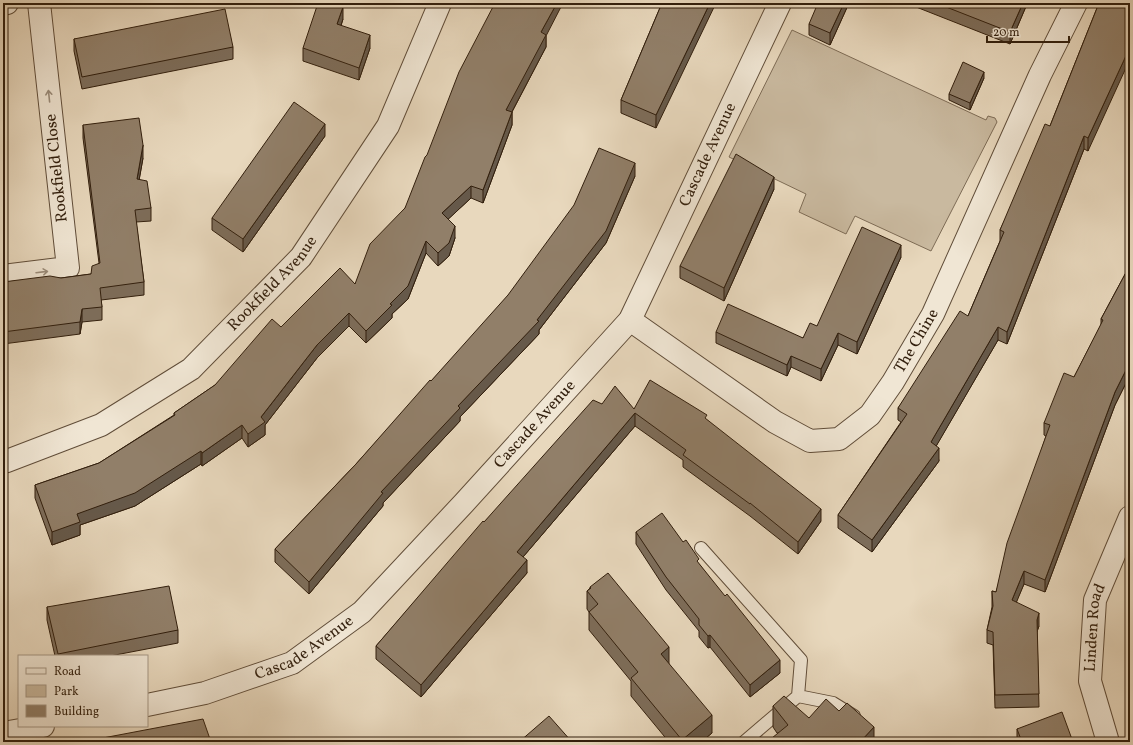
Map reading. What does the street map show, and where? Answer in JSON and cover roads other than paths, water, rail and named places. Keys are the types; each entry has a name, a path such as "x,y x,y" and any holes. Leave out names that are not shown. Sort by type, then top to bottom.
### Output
{"street":[{"path":"3,4 7,3"},
{"name":"Rookfield Close","path":"3,276 68,268 39,3"},
{"name":"Rookfield Avenue","path":"3,462 101,425 191,369 301,256 388,126 440,3"},
{"name":"Cascade Avenue","path":"148,705 205,693 292,663 362,612 464,503 630,320 780,3"},
{"name":"The Chine","path":"630,320 776,422 810,441 839,439 870,416 893,382 933,314 1040,75 1076,3"},
{"name":"Linden Road","path":"1108,742 1090,681 1095,600 1130,517"},
{"path":"3,733 37,727"}],"lane":[{"path":"702,548 801,660 798,696 744,742"},
{"path":"798,696 833,702 864,722"}]}
